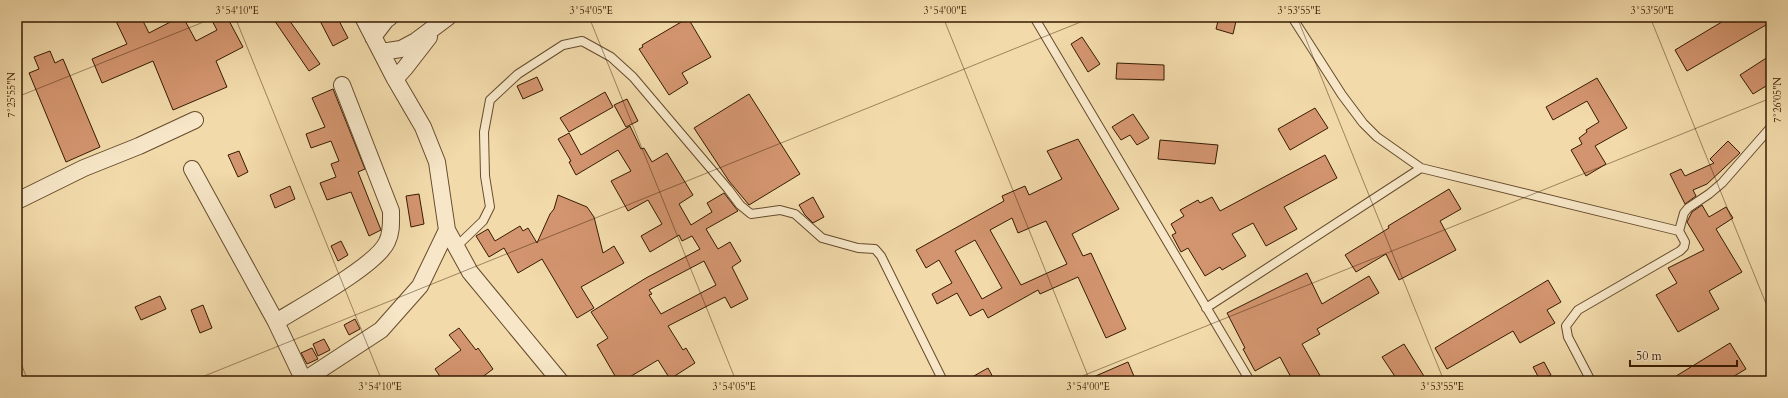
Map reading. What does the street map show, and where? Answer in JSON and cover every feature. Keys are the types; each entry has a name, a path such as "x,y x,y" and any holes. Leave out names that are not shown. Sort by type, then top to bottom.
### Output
{"street":[{"path":"363,17 395,79 423,127 438,162 447,230 456,247 470,272 560,381"},
{"path":"373,37 390,17"},
{"path":"381,52 401,49 416,41 443,21"},
{"path":"395,79 443,21"},
{"path":"276,322 361,268 387,243 391,227 391,212 342,85"},
{"path":"17,201 84,168 139,146 195,120"},
{"path":"192,169 276,322 304,381 381,330 420,286 447,230"}],"lane":[{"path":"1034,17 1250,381"},
{"path":"1292,17 1342,95 1363,123 1377,137 1421,168 1679,231"},
{"path":"456,247 483,221 490,207 485,176 484,132 490,100 518,74 563,45 582,41 611,57 633,77 740,205 751,214 780,210 795,214 822,238 858,248 875,249 881,256 944,381"},
{"path":"1591,381 1568,337 1566,326 1578,310 1680,251 1684,247 1685,242 1679,231 1684,213 1688,208 1722,183 1771,127"},
{"path":"1206,308 1421,168"}],"building":[{"path":"114,17 141,17 149,33 180,17 183,17 196,41 217,30 210,17 227,17 243,47 216,61 227,87 173,110 153,61 102,83 92,59 127,44"},
{"path":"272,17 287,17 320,64 309,71"},
{"path":"318,17 337,17 348,38 333,46"},
{"path":"1219,17 1237,17 1233,34 1216,29"},
{"path":"1730,17 1771,17 1771,22 1687,71 1675,50"},
{"path":"688,18 711,57 682,73 688,83 669,95 639,49 643,47 642,45"},
{"path":"1082,37 1100,64 1088,72 1071,44"},
{"path":"50,51 55,63 63,59 100,147 66,162 29,73 39,69 34,57"},
{"path":"1771,55 1771,83 1753,94 1740,75"},
{"path":"1117,63 1164,65 1164,80 1116,79"},
{"path":"537,77 543,90 523,99 517,86"},
{"path":"1597,78 1627,128 1595,146 1606,164 1586,176 1571,150 1582,144 1579,138 1587,132 1586,130 1599,122 1587,101 1553,120 1546,107"},
{"path":"333,89 365,169 358,172 381,230 369,236 351,192 327,200 320,183 336,177 331,164 339,161 331,141 311,148 306,134 325,127 312,98"},
{"path":"605,92 613,107 569,132 560,118"},
{"path":"749,94 800,174 749,205 729,181 694,128"},
{"path":"627,99 638,121 626,127 614,105"},
{"path":"1315,108 1328,128 1290,150 1278,129"},
{"path":"1133,114 1149,138 1137,145 1130,135 1121,140 1112,127"},
{"path":"630,126 641,149 644,148 652,162 667,153 693,195 679,204 691,225 712,212 707,203 724,193 738,211 706,229 718,249 730,242 741,261 732,267 748,299 731,308 725,297 668,326 683,350 686,348 695,363 670,379 658,360 623,381 618,381 597,345 608,338 591,312 646,278 700,249 692,236 682,241 679,235 650,252 641,236 662,224 648,200 628,211 611,181 631,171 618,150 576,175 569,162 571,161 558,139 569,133 581,155","holes":["704,261 716,285 661,314 649,295 652,294 649,290"]},
{"path":"1078,139 1119,209 1072,234 1083,256 1091,253 1126,329 1106,338 1078,277 1040,294 1038,290 988,318 983,309 970,316 957,293 937,304 932,294 952,283 939,260 926,268 916,250 1004,201 1002,196 1025,186 1029,195 1062,179 1047,151","holes":["1012,218 1018,233 1046,221 1067,264 1021,285 990,230","975,240 1002,288 982,299 955,251"]},
{"path":"1160,140 1218,145 1215,164 1158,159"},
{"path":"1728,141 1740,153 1707,184 1693,190 1696,196 1685,204 1670,174 1681,169 1685,176 1714,163 1710,159"},
{"path":"239,151 248,172 238,177 228,155"},
{"path":"1325,155 1337,178 1284,207 1297,229 1266,246 1253,223 1232,234 1246,256 1222,270 1220,267 1205,276 1188,248 1181,252 1172,235 1176,233 1171,224 1184,216 1180,210 1198,200 1200,203 1212,197 1220,211"},
{"path":"290,186 295,199 275,208 270,195"},
{"path":"1449,189 1461,209 1440,221 1456,250 1399,280 1386,254 1356,272 1345,255 1389,228 1388,226"},
{"path":"419,194 424,224 411,227 406,196"},
{"path":"558,195 587,207 594,217 603,253 614,246 624,263 581,287 594,308 577,318 542,259 518,273 504,248 489,257 476,236 488,229 495,241 520,226 523,231 528,228 537,243 550,214 554,209"},
{"path":"813,197 824,217 813,223 805,215 799,205"},
{"path":"1702,205 1709,217 1726,207 1733,218 1716,229 1742,272 1709,291 1719,309 1678,332 1656,295 1677,283 1668,268 1704,250 1687,222 1692,212"},
{"path":"341,241 348,255 338,261 331,246"},
{"path":"1307,273 1322,304 1369,276 1379,293 1317,329 1320,334 1302,344 1323,381 1293,381 1280,357 1255,371 1243,349 1245,348 1227,313"},
{"path":"1548,280 1561,302 1547,310 1555,323 1520,343 1513,331 1447,369 1435,348"},
{"path":"160,296 166,309 141,320 135,307"},
{"path":"203,305 212,328 200,333 191,310"},
{"path":"355,319 360,329 349,335 344,325"},
{"path":"459,328 476,350 478,348 493,369 477,381 443,381 435,369 461,350 449,335"},
{"path":"324,339 330,350 318,356 313,344"},
{"path":"1730,343 1746,369 1726,381 1668,381"},
{"path":"1404,344 1427,381 1398,381 1382,357"},
{"path":"312,348 318,359 307,364 301,353"},
{"path":"1128,362 1136,381 1084,381"},
{"path":"1544,362 1551,375 1540,380 1533,367"},
{"path":"988,368 995,381 965,381"}]}
